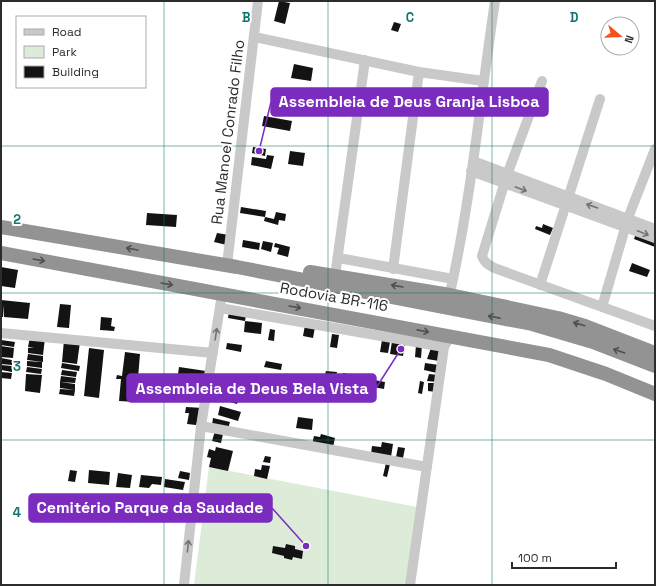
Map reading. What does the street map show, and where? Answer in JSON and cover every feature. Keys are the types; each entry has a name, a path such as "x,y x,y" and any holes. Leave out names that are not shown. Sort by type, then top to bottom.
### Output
{"highway":[{"name":"Rodovia BR-116","path":"1,227 448,301 548,328 618,350 655,366"},
{"name":"Rodovia BR-116","path":"1,253 221,301 446,342 570,361 619,378 655,394"},
{"path":"232,266 275,267 336,276 448,301 558,318 585,326 655,353"}],"street":[{"name":"Rua Manoel Conrado Filho","path":"232,266 258,1"},
{"path":"448,301 472,166 495,1"},
{"path":"254,37 419,72 483,82"},
{"path":"336,276 365,60"},
{"path":"393,269 419,72"},
{"path":"542,81 506,179 482,256 483,259 487,264 497,269 655,326"},
{"path":"540,285 600,99"},
{"path":"602,307 627,222 655,149"},
{"path":"472,166 627,222 655,229"},
{"path":"627,222 655,238"},
{"path":"339,258 453,279"},
{"path":"184,585 201,426 221,301"},
{"path":"1,333 213,353"},
{"path":"410,585 446,342"},
{"path":"201,426 427,467"}],"green space":[{"path":"209,467 417,507 407,585 194,585"}],"building":[{"path":"279,1 290,3 285,24 274,21"},
{"path":"394,22 401,24 398,32 391,30"},
{"path":"294,64 313,68 311,81 291,78"},
{"path":"264,116 292,121 290,131 262,126"},
{"path":"253,147 266,149 265,156 252,153"},
{"path":"290,151 305,153 303,166 288,164"},
{"path":"267,155 274,156 271,169 251,165 252,157 266,159"},
{"path":"241,207 266,211 265,217 240,213"},
{"path":"276,212 286,214 285,221 279,220 278,225 264,221 265,217 274,219"},
{"path":"147,213 177,215 176,227 146,225"},
{"path":"543,224 553,228 550,235 535,229 536,226 542,228"},
{"path":"217,233 229,235 227,245 214,242"},
{"path":"636,233 655,240 655,247 634,239"},
{"path":"243,240 260,243 259,250 242,247"},
{"path":"263,241 273,243 271,252 261,249"},
{"path":"275,243 290,247 288,257 277,254 279,248 274,247"},
{"path":"632,263 650,270 647,277 629,271"},
{"path":"1,267 18,270 15,288 1,286"},
{"path":"1,300 30,303 28,319 4,317 4,305 3,317 1,317"},
{"path":"60,304 71,305 69,328 57,327"},
{"path":"229,311 246,315 245,321 228,318"},
{"path":"101,317 112,318 111,326 115,327 114,331 100,330"},
{"path":"245,321 262,323 261,334 244,332"},
{"path":"305,325 315,327 313,338 303,336"},
{"path":"270,329 275,330 274,341 268,340"},
{"path":"332,334 339,335 337,348 330,347"},
{"path":"30,337 45,338 43,355 28,353 28,348 34,348 28,347"},
{"path":"1,340 15,342 14,347 1,345"},
{"path":"64,340 80,342 77,364 62,362"},
{"path":"382,340 390,342 388,353 380,352"},
{"path":"392,341 405,343 403,356 390,354"},
{"path":"227,343 242,345 241,352 226,349"},
{"path":"416,345 422,345 421,358 415,357"},
{"path":"1,346 14,348 13,358 1,357"},
{"path":"89,348 104,350 99,398 84,396"},
{"path":"431,348 441,349 439,361 427,359"},
{"path":"125,352 140,354 136,402 119,401 121,379 116,379 117,375 122,376"},
{"path":"28,354 43,356 43,362 27,360"},
{"path":"1,358 12,360 12,365 1,364"},
{"path":"27,361 42,362 42,368 27,366"},
{"path":"266,361 282,364 281,370 264,367"},
{"path":"62,363 80,366 79,371 61,368"},
{"path":"425,363 439,365 437,373 424,370"},
{"path":"1,365 12,366 12,372 1,370"},
{"path":"27,367 42,369 41,374 26,372"},
{"path":"179,367 206,371 205,378 178,374"},
{"path":"62,370 77,372 76,377 61,375"},
{"path":"326,371 337,372 335,380 324,378"},
{"path":"1,372 12,373 11,379 1,378"},
{"path":"343,373 353,375 351,383 342,381"},
{"path":"26,374 42,375 40,393 25,391"},
{"path":"429,374 438,375 437,382 427,381"},
{"path":"61,376 76,378 75,383 60,382"},
{"path":"374,380 385,382 384,389 373,387"},
{"path":"420,381 424,382 422,394 418,393"},
{"path":"60,382 75,384 75,390 60,388"},
{"path":"428,383 437,383 436,392 428,391"},
{"path":"60,389 75,390 74,396 59,394"},
{"path":"225,391 240,395 237,404 223,400"},
{"path":"220,406 241,412 238,421 218,415"},
{"path":"186,407 203,408 196,425 187,424 189,413 185,413"},
{"path":"298,417 313,419 312,430 296,428"},
{"path":"213,418 230,422 228,429 212,425"},
{"path":"215,431 223,434 221,443 212,441"},
{"path":"321,434 335,438 333,447 312,444 314,436 320,437"},
{"path":"382,442 393,444 391,457 371,454 372,446 381,447"},
{"path":"216,447 233,451 228,471 209,467 211,458 207,457 209,449 215,451"},
{"path":"398,447 405,448 403,458 396,457"},
{"path":"265,456 271,457 270,463 263,462"},
{"path":"386,463 390,464 387,477 383,476"},
{"path":"262,465 270,466 267,479 254,476 255,469 261,470"},
{"path":"70,470 77,471 75,482 68,481"},
{"path":"89,470 110,472 109,485 88,483"},
{"path":"180,471 190,473 189,480 178,478"},
{"path":"118,473 132,475 130,488 116,487"},
{"path":"141,475 162,477 161,485 152,484 149,488 139,487"},
{"path":"165,479 185,482 183,490 164,487"},
{"path":"286,544 295,546 295,549 303,551 302,559 293,557 292,560 272,553 273,546 285,548"}],"place":[{"name":"Assembleia de Deus Granja Lisboa","path":"259,151"},
{"name":"Assembleia de Deus Bela Vista","path":"401,349"},
{"name":"Cemitério Parque da Saudade","path":"306,546"}]}
